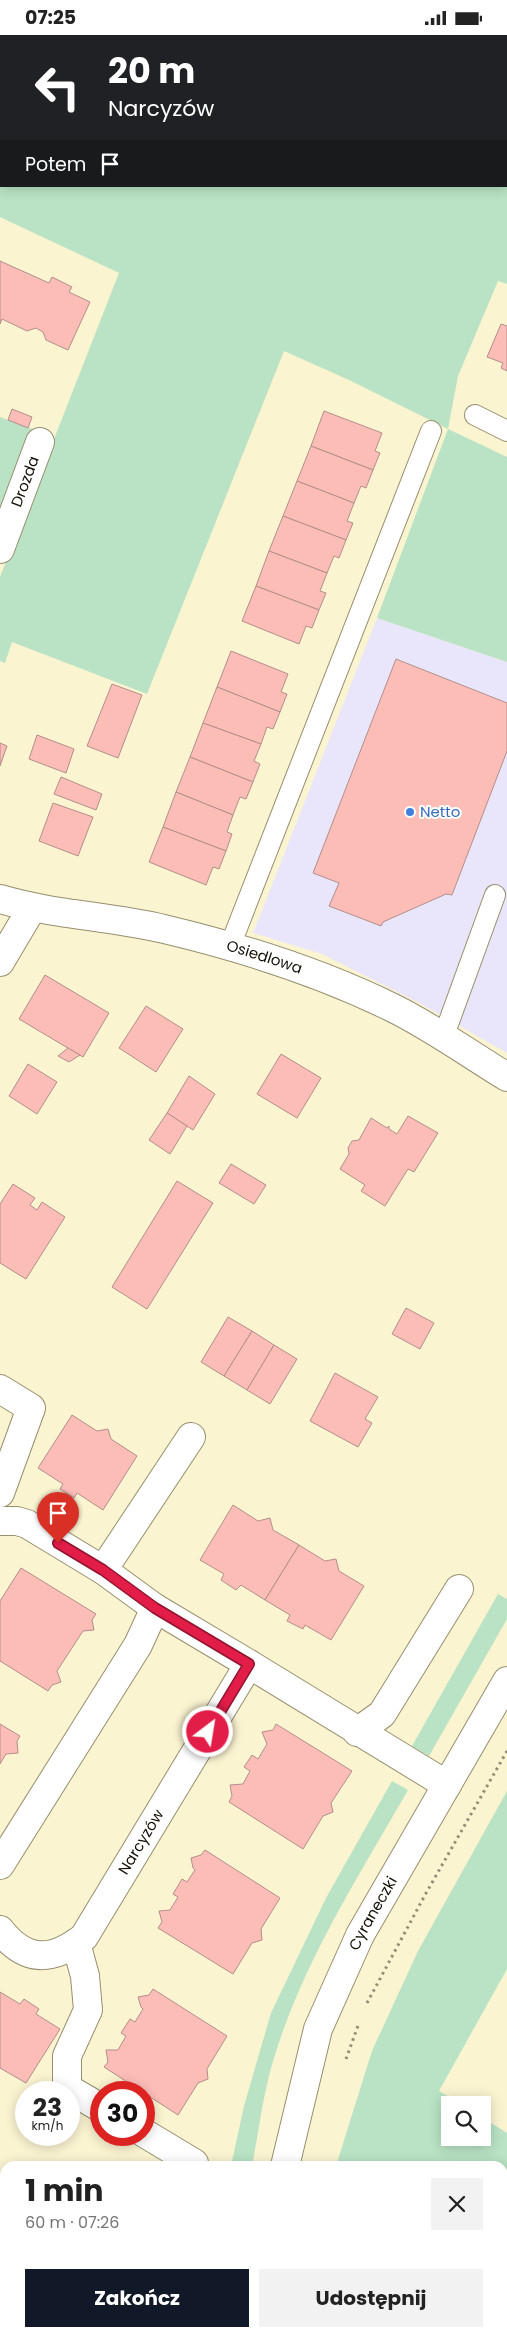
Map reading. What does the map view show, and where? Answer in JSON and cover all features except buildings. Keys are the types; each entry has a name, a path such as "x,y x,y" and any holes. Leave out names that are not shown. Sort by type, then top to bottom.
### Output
{"street":[{"name":"Drozda","path":"0,549 40,442"},
{"name":"Osiedlowa","path":"0,899 32,908 162,929 266,956 333,980 395,1009 507,1077"},
{"path":"0,961 32,908"},
{"path":"0,1389 31,1409 0,1493"},
{"path":"103,1570 191,1437"},
{"path":"0,1521 18,1521 27,1524 103,1570 155,1608 447,1785"},
{"path":"357,1731 382,1714 460,1589"},
{"path":"0,1865 138,1645 155,1608"},
{"name":"Narcyzów","path":"0,1930 10,1943 34,1956 50,1955 68,1949 84,1937 249,1664"},
{"name":"Cyraneczki","path":"286,2161 318,2029 360,1935 507,1681"},
{"path":"76,1943 85,1976 88,2010 67,2056 67,2088 90,2102"},
{"path":"155,2140 191,2161"}],"lane":[{"path":"475,415 507,431"},
{"path":"230,946 431,431"},
{"path":"443,1038 495,895"}],"path":[{"path":"366,2007 425,1895 507,1751"},
{"path":"344,2065 361,2015"}],"shaded area":[{"path":"377,618 507,662 507,1053 421,1004 322,954 253,933"}],"green space":[{"path":"0,187 507,187 507,284 498,281 458,376 448,429 349,380 284,351 147,694 12,642 5,663 0,661 0,577 119,273 0,217"},
{"path":"0,417 35,430 0,520"},
{"path":"448,429 507,457 507,662 377,618"},
{"path":"498,1594 507,1599 507,1619 429,1756 412,1746"},
{"path":"392,1781 408,1790 334,1920 300,1988 286,2022 270,2071 253,2161 232,2161 244,2106 271,2013 326,1898"},
{"path":"507,1791 507,1969 439,2091 447,2096 441,2096 441,2146 491,2146 491,2123 507,2133 507,2161 338,2161 372,2051 418,1951"}],"place":[{"name":"Netto","path":"410,812"}],"route":[{"path":"58,1543 103,1570 155,1608 249,1664 208,1732"}]}
